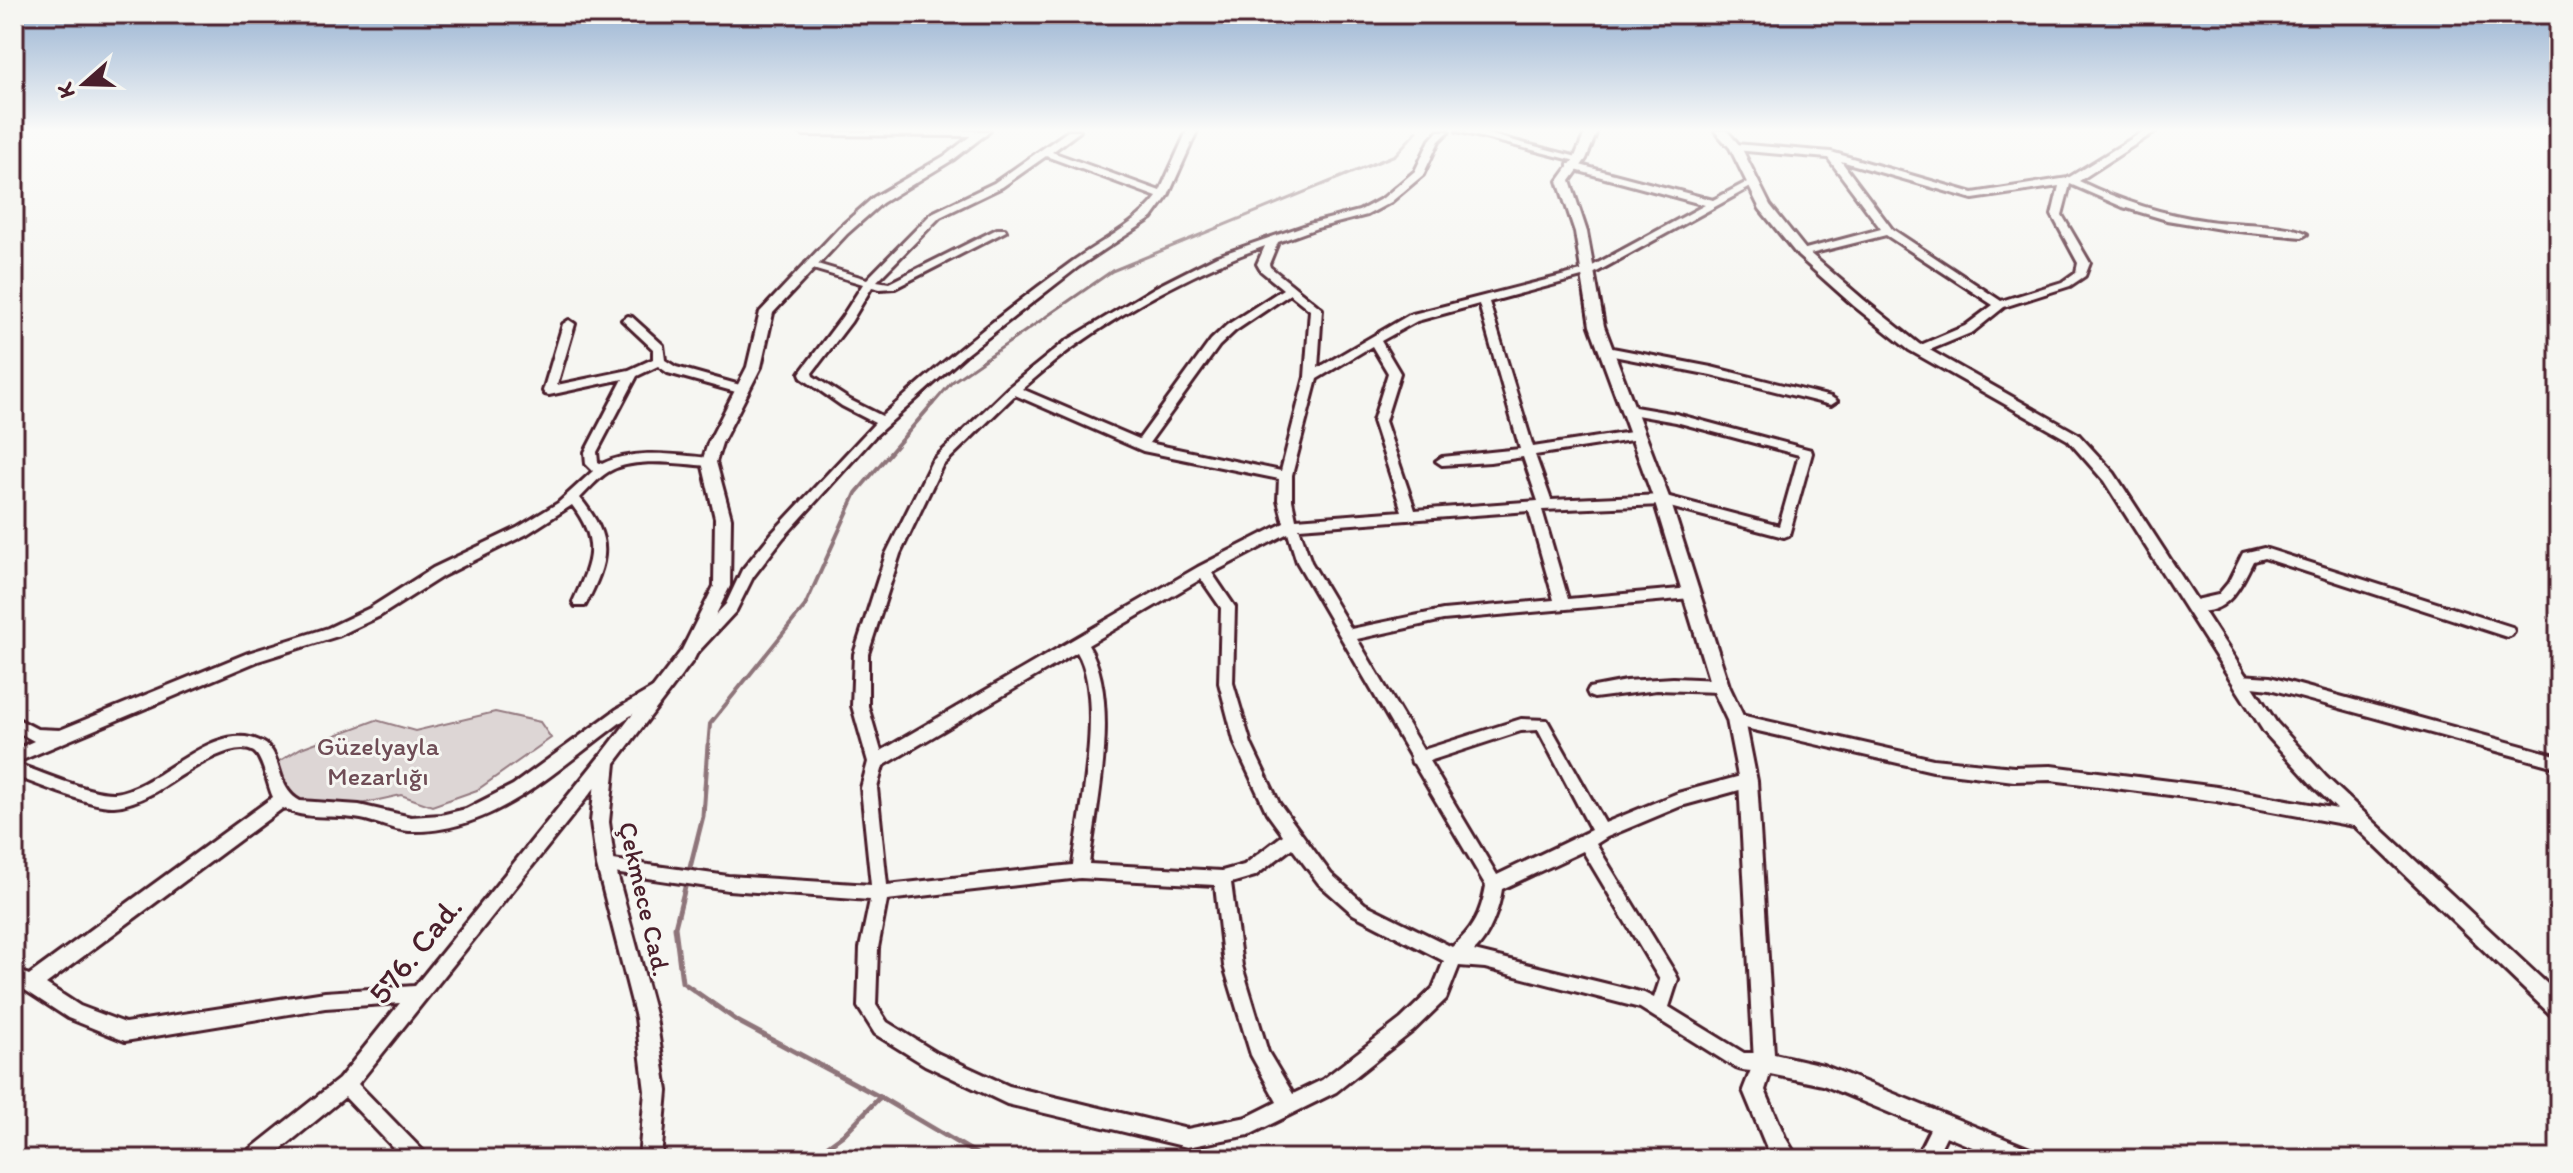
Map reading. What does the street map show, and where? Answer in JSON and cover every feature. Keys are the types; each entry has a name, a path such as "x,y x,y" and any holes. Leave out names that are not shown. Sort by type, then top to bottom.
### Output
{"street":[{"path":"688,654 722,586 723,518 709,462 754,367 767,312 810,265 878,200 902,186"},
{"path":"884,422 846,403 808,378 806,373 847,319 869,283 936,215 996,186"},
{"path":"1135,186 1163,196"},
{"path":"606,761 688,654 731,607 747,574 778,535 884,422 961,352 1074,265 1148,216 1168,186"},
{"path":"1273,240 1263,264 1265,269 1316,309 1311,377 1284,476 1282,497 1294,524 1304,562 1494,885 1491,905 1474,940 1454,957 1440,993 1407,1025 1329,1086 1249,1126 1187,1138 1007,1095 931,1059 881,1028 867,1007 869,948 880,893 869,788 876,762 860,706 861,654 893,554 937,464 1013,390 1070,344 1158,290 1221,258 1273,240 1363,213 1387,200 1404,186"},
{"path":"1566,186 1581,232 1597,326 1662,500 1720,686 1736,720 1748,781 1764,1062 1754,1090 1777,1145 1787,1159"},
{"path":"1654,186 1711,203"},
{"path":"1311,377 1413,318 1589,272 1747,186"},
{"path":"1754,186 1764,206 1802,253 1859,303 1920,350 2073,437 2109,477 2270,727 2359,820 2559,1009"},
{"path":"1854,186 1888,231 2000,305"},
{"path":"1937,186 1973,196 2038,186"},
{"path":"1920,350 1969,329 2000,305 2066,284 2081,274 2084,263 2057,215 2066,186"},
{"path":"2078,186 2192,222 2247,229 2274,227 2302,234"},
{"path":"810,265 869,283 891,286 1001,231"},
{"path":"1802,253 1888,231"},
{"path":"1141,445 1215,343 1231,328 1291,289"},
{"path":"1483,299 1527,451 1562,603"},
{"path":"628,320 659,348 659,361"},
{"path":"569,324 549,391 632,373 659,361"},
{"path":"1374,339 1394,373 1379,421 1410,515"},
{"path":"1607,351 1711,371 1831,401"},
{"path":"659,361 672,370 743,390"},
{"path":"601,470 592,464 591,452 632,373"},
{"path":"1013,390 1141,445 1196,460 1284,476"},
{"path":"876,762 1203,571 1294,524 1662,500 1784,532 1806,453 1676,418 1629,410"},
{"path":"1442,461 1638,435"},
{"path":"14,757 253,657 333,632 375,612 438,572 522,531 574,499 601,470 633,459 709,462"},
{"path":"574,499 593,522 600,545 580,602"},
{"path":"2192,606 2213,606 2227,597 2248,557 2264,553 2507,631"},
{"path":"1203,571 1228,607 1226,683 1243,744 1273,808 1293,837 1325,879 1359,909 1454,957 1485,960 1644,1001 1742,1062 1764,1062 1823,1075 2027,1159"},
{"path":"1346,636 1443,615 1691,593"},
{"path":"1079,643 1091,664 1096,692 1093,776 1080,871"},
{"path":"2240,681 2270,683 2559,762"},
{"path":"1594,692 1631,684 1720,686"},
{"path":"14,769 108,800 142,794 173,771 228,745 251,744 261,748 269,758 272,784 283,799 296,806 354,811 408,825 446,822 494,806 531,784 613,719 658,692"},
{"path":"1736,720 1933,765 2014,774 2051,773 2217,794 2359,820"},
{"path":"14,723 35,735 61,736"},
{"path":"1417,758 1512,727 1542,724 1601,832"},
{"name":"Çekmece Cad.","path":"606,761 600,822 606,866 646,1018 656,1091 650,1159"},
{"name":"576. Cad.","path":"254,1159 346,1085 606,761"},
{"path":"1494,885 1601,832 1678,800 1748,781"},
{"path":"283,799 22,980 74,1012 125,1032 325,1000 418,994"},
{"path":"606,866 728,883 880,893 1080,871 1222,878 1249,871 1293,837"},
{"path":"1586,842 1669,979 1659,1011"},
{"path":"1222,878 1233,966 1260,1055 1288,1104"},
{"path":"346,1085 417,1159"},
{"path":"1925,1159 1942,1126"}],"green space":[{"name":"Güzelyayla Mezarlığı","path":"495,712 540,722 551,738 477,790 432,806 401,795 347,807 285,802 272,784 278,762 301,748 376,720 415,731"}],"waterway":[{"path":"932,405 952,382 1112,271 1320,186"},
{"path":"708,747 710,724 805,606 856,493 933,403"},
{"path":"708,745 703,816 675,927 682,982 739,1022 880,1097"},
{"path":"810,1159 843,1135 880,1097"},
{"path":"880,1097 985,1159"}]}
